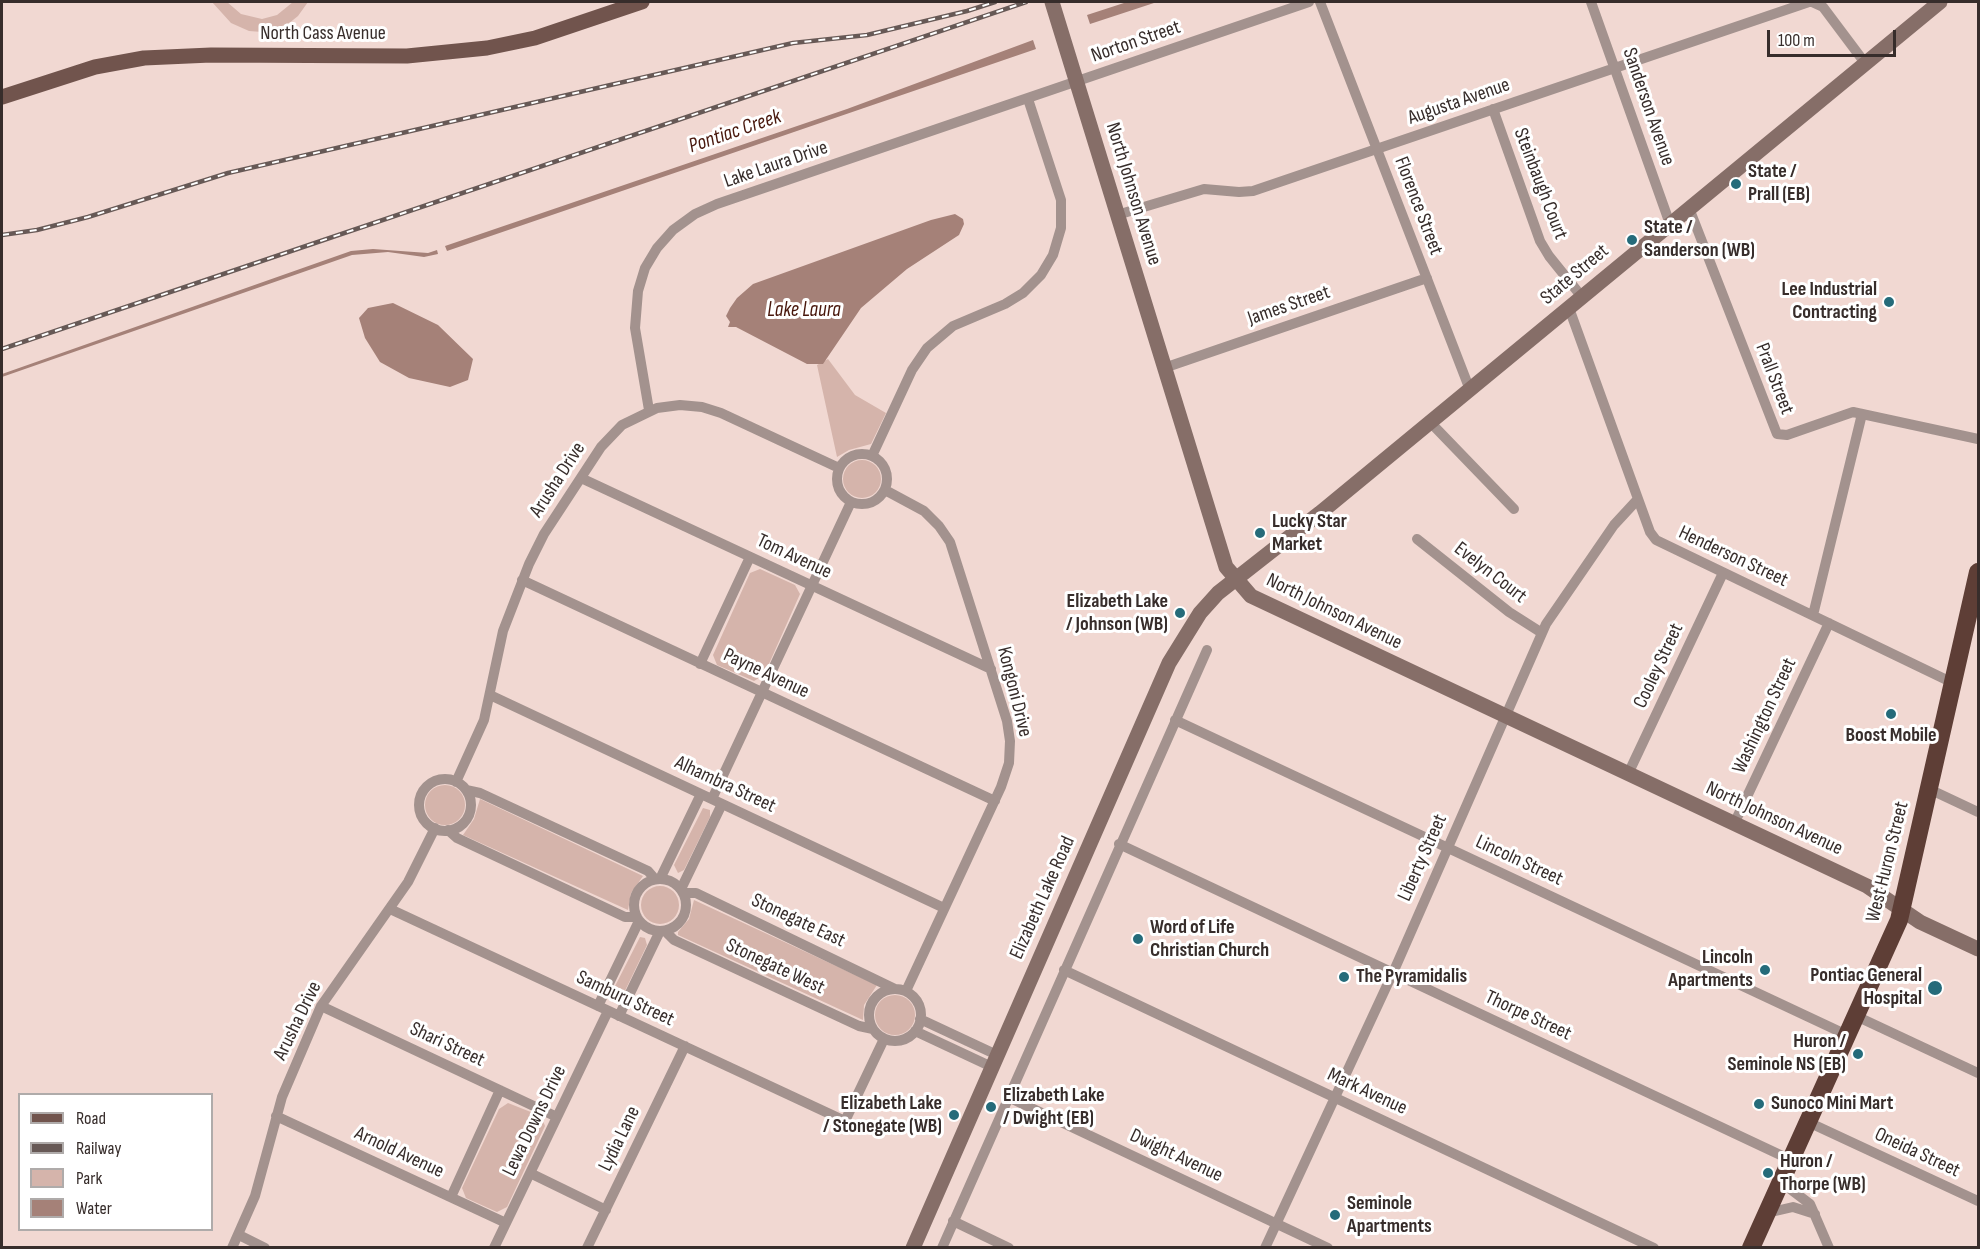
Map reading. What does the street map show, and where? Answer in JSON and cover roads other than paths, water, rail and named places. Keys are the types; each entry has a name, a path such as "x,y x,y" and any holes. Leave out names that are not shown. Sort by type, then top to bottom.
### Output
{"highway":[{"name":"West Huron Street","path":"1751,1248 1902,909 1978,572"}],"main road":[{"name":"North Cass Avenue","path":"2,97 95,67 144,58 211,55 407,56 487,48 535,38 642,2"},
{"name":"North Johnson Avenue","path":"1052,2 1226,567 1251,596 1867,886 1920,922 1978,950"},
{"name":"State Street","path":"1235,579 1470,390 1940,2"},
{"name":"Elizabeth Lake Road","path":"913,1248 1177,648 1204,608 1235,579"}],"street":[{"name":"Norton Street","path":"1076,82 1309,2"},
{"name":"Florence Street","path":"1320,2 1470,390"},
{"name":"Sanderson Avenue","path":"1591,2 1670,224"},
{"name":"Augusta Avenue","path":"1117,215 1204,189 1239,192 1252,190 1810,2 1823,8 1865,63"},
{"name":"Lake Laura Drive","path":"649,410 635,328 636,297 651,258 678,226 717,204 1076,82"},
{"path":"872,456 912,370 930,344 953,326 1005,304 1023,293 1041,275 1053,255 1061,228 1061,200 1028,99"},
{"name":"Steinbaugh Court","path":"1492,109 1540,241 1548,256 1582,297"},
{"name":"Prall Street","path":"1689,208 1775,432 1785,436 1853,412 1978,439"},
{"name":"James Street","path":"1164,368 1427,278"},
{"name":"Henderson Street","path":"1569,308 1638,499 1656,540 1953,683"},
{"name":"Arusha Drive","path":"456,782 481,728 503,631 522,580 544,534 610,435 626,422 649,410 680,405 711,410 838,468"},
{"path":"1813,615 1862,414"},
{"path":"1430,422 1514,509"},
{"path":"853,455 872,456 885,470 885,490 870,503 851,502 838,488 838,468 853,455"},
{"name":"Tom Avenue","path":"581,478 991,669"},
{"name":"Kongoni Drive","path":"885,490 924,511 947,537 957,561 1007,721 1010,745 1007,771 995,801 945,908 901,990"},
{"name":"Liberty Street","path":"1265,1248 1448,848 1542,633 1551,615 1614,525 1638,499"},
{"path":"682,891 762,692 851,502"},
{"name":"Evelyn Court","path":"1417,539 1509,612 1542,633"},
{"path":"700,664 750,557"},
{"name":"Cooley Street","path":"1628,774 1723,573"},
{"name":"Payne Avenue","path":"522,580 995,801"},
{"name":"Washington Street","path":"1734,824 1829,623"},
{"path":"942,1248 1119,844 1207,650"},
{"name":"Alhambra Street","path":"490,695 945,908"},
{"name":"Lincoln Street","path":"1175,720 1847,1035"},
{"path":"448,830 457,838 619,914 638,919 648,928 663,931 676,926 684,916 686,904 682,891 672,882 658,879 648,871 480,793 466,790 456,782 448,779 436,781 421,796 420,809 423,817 435,828 448,830 461,825 469,814 471,803 466,790"},
{"path":"1929,789 1978,812"},
{"path":"638,919 634,905 637,894 644,884 658,879 701,794"},
{"name":"Arusha Drive","path":"232,1248 255,1196 276,1116 321,1006 412,876 435,828"},
{"name":"Thorpe Street","path":"1119,844 1791,1160"},
{"name":"Stonegate East","path":"682,891 696,893 901,990"},
{"name":"Samburu Street","path":"390,909 845,1121 884,1039"},
{"name":"Lewa Downs Drive","path":"494,1248 557,1117 638,919"},
{"path":"619,1016 663,931"},
{"name":"Stonegate West","path":"663,931 679,943 859,1026 873,1029"},
{"name":"Mark Avenue","path":"1064,970 1654,1248"},
{"path":"901,990 917,1001 920,1019 915,1031 901,1040 884,1039 873,1029 869,1014 872,1002 884,991 901,990"},
{"name":"Shari Street","path":"321,1006 557,1117"},
{"path":"1856,1016 1978,1073"},
{"path":"920,1019 994,1061"},
{"path":"915,1031 994,1061"},
{"name":"Lydia Lane","path":"587,1248 685,1046"},
{"path":"451,1197 501,1090"},
{"name":"Dwight Avenue","path":"1008,1097 1328,1248"},
{"name":"Arnold Avenue","path":"276,1116 506,1223"},
{"name":"Oneida Street","path":"1808,1122 1978,1201"},
{"path":"530,1173 606,1210"},
{"path":"1781,1182 1808,1201 1829,1248"},
{"path":"1767,1213 1797,1208 1815,1215"},
{"path":"953,1221 1009,1248"},
{"path":"238,1235 265,1248"}],"water":[{"path":"1127,2 1157,2 1090,24 1087,15"},
{"path":"1033,40 1036,49 447,251 445,246 847,109"},
{"name":"Lake Laura","path":"955,214 963,219 964,224 959,235 907,269 861,308 823,364 807,364 736,327 728,327 730,322 726,316 730,308 737,298 753,284 931,220"},
{"path":"373,249 428,253 437,250 438,254 424,257 388,252 352,255 2,377 2,374 351,251"},
{"path":"393,303 438,325 473,359 468,380 450,387 409,378 380,362 365,338 359,318 368,308"}],"railway":[{"path":"2,235 37,230 88,217 228,173 793,43 867,35 995,2"},
{"path":"2,349 1026,2"}],"place":[{"name":"State / Prall (EB)","path":"1736,184"},
{"name":"State / Sanderson (WB)","path":"1632,240"},
{"name":"Lee Industrial Contracting","path":"1889,302"},
{"name":"Lucky Star Market","path":"1260,533"},
{"name":"Elizabeth Lake / Johnson (WB)","path":"1180,613"},
{"name":"Boost Mobile","path":"1891,714"},
{"name":"Word of Life Christian Church","path":"1138,939"},
{"name":"Lincoln Apartments","path":"1765,970"},
{"name":"The Pyramidalis","path":"1344,977"},
{"name":"Pontiac General Hospital","path":"1935,988"},
{"name":"Huron / Seminole NS (EB)","path":"1858,1054"},
{"name":"Sunoco Mini Mart","path":"1759,1104"},
{"name":"Elizabeth Lake / Dwight (EB)","path":"991,1107"},
{"name":"Elizabeth Lake / Stonegate (WB)","path":"954,1115"},
{"name":"Huron / Thorpe (WB)","path":"1768,1173"},
{"name":"Seminole Apartments","path":"1335,1215"}],"water label":[{"name":"Pontiac Creek","path":"735,132"}]}
